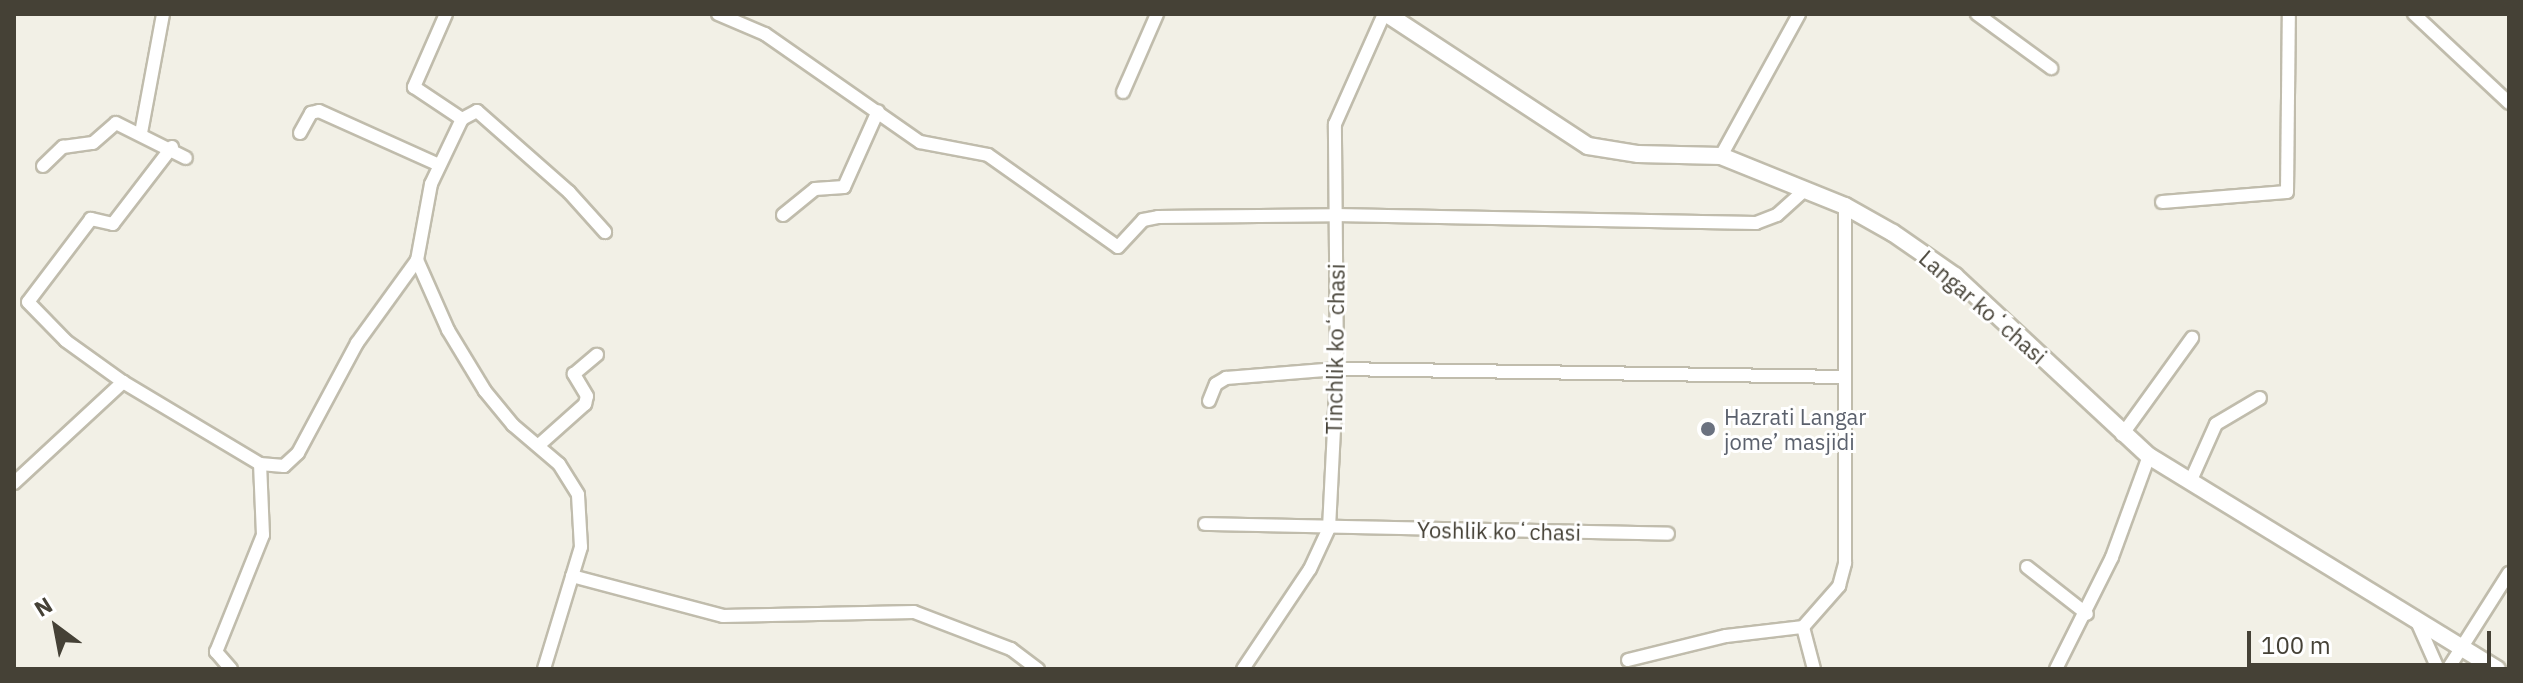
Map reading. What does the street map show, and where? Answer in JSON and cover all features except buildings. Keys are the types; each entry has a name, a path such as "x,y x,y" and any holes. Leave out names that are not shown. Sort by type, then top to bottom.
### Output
{"street":[{"path":"141,133 163,14"},
{"path":"446,14 414,87 462,119"},
{"path":"718,14 765,34 920,142 988,155 1118,247 1143,220 1158,217 1335,215 1756,223 1777,215 1806,189"},
{"path":"1123,92 1157,14"},
{"name":"Langar koʻchasi","path":"1386,14 1588,146 1638,154 1721,156 1845,206 1955,276 2122,435 2149,456 2497,669"},
{"name":"Tinchlik koʻchasi","path":"1243,669 1310,569 1329,528 1337,369 1335,124 1386,14"},
{"path":"1721,156 1799,14"},
{"path":"1977,14 2051,68"},
{"path":"2162,202 2287,192 2289,14"},
{"path":"2414,14 2509,103"},
{"path":"300,133 308,116 319,111 439,165"},
{"path":"172,147 113,224 91,219 27,298 66,341 123,382 260,464 284,466 298,453 357,343 417,260 439,165 462,119 477,111 569,192 605,232"},
{"path":"783,215 815,189 844,187 878,111"},
{"path":"43,166 63,147 93,143 112,124 172,147 186,158"},
{"path":"1628,660 1726,636 1803,627 1839,586 1845,563 1845,206"},
{"path":"417,260 448,330 485,391 559,464 578,495 583,522 572,576 544,669"},
{"path":"2122,435 2192,338"},
{"path":"539,445 585,404 587,396 574,374 597,355"},
{"path":"1209,401 1216,384 1226,378 1337,369 1845,377"},
{"path":"14,483 123,382"},
{"path":"2191,480 2216,424 2260,398"},
{"path":"2056,669 2087,614 2149,456"},
{"path":"231,669 216,652 263,535 260,464"},
{"name":"Yoshlik koʻchasi","path":"1205,524 1668,534"},
{"path":"2027,567 2087,614"},
{"path":"2448,669 2509,573"},
{"path":"572,576 723,616 914,612 1011,649 1038,669"},
{"path":"2415,617 2438,669"},
{"path":"1803,627 1814,669"}],"place":[{"name":"Hazrati Langar jome’ masjidi","path":"1708,429"}]}
